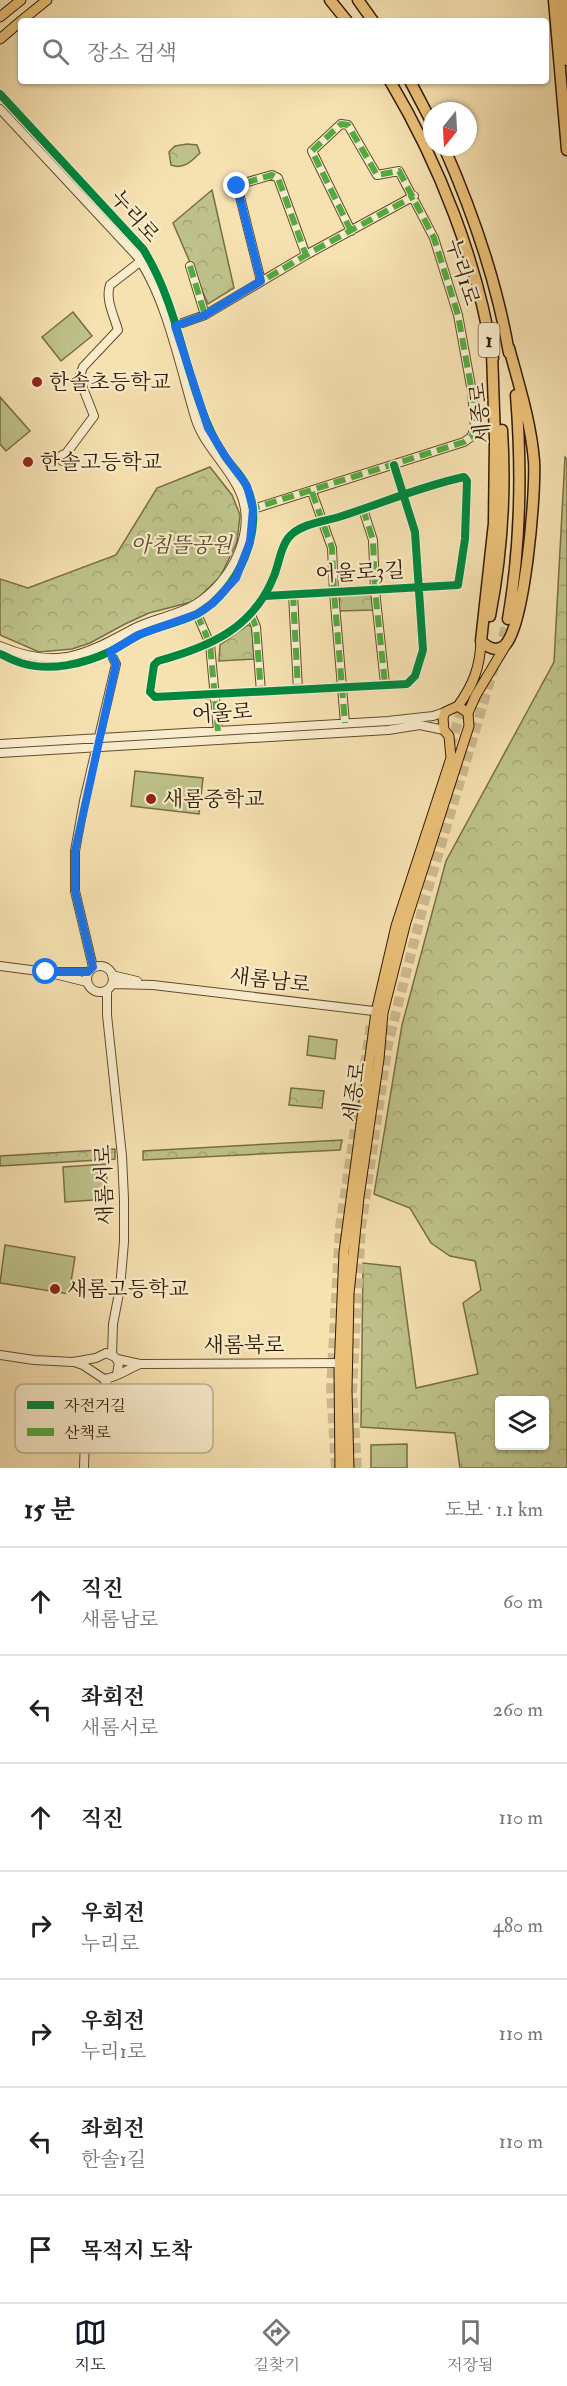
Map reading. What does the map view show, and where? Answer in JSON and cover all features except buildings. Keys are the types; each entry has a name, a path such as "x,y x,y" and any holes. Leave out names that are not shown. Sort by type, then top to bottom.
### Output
{"highway":[{"path":"330,0 346,18"},
{"path":"336,0 347,18"},
{"path":"358,0 373,18"},
{"path":"364,0 373,18"},
{"path":"554,0 567,150"},
{"path":"563,0 567,60"},
{"name":"세종로","path":"392,84 426,149 447,198 467,253 492,352 504,457 504,513 500,569 490,616"},
{"path":"412,84 423,106"},
{"name":"세종로","path":"448,156 480,238 495,290 508,348 517,406 521,456 521,514 517,571 508,619"},
{"path":"492,352 495,440 494,523 481,641 492,649 501,648 507,644 520,609 535,484 534,458 528,423 508,348"}],"main road":[{"path":"0,17 21,0"},
{"path":"25,18 47,0"},
{"path":"0,39 18,24"},
{"path":"445,712 458,706 475,680 479,667 481,641"},
{"name":"세종로","path":"380,1012 437,823 456,770 470,720 468,713 476,695 507,644"},
{"path":"458,706 468,713"},
{"name":"세종로","path":"340,1468 344,1363 344,1252 380,1012 396,926 448,767 451,750 443,718 445,712"},
{"path":"446,733 460,735 465,732"},
{"name":"세종로","path":"344,1363 349,1468"}],"street":[{"name":"누리로","path":"0,94 143,249 159,278 198,427 239,489 249,510 250,542 236,578 219,597 197,614 108,648 84,654 52,659 34,657 0,646"},
{"name":"누리로","path":"0,109 141,261 172,327"},
{"name":"누리1로","path":"249,510 312,492 464,442 471,437 475,428 472,392 458,315 434,238 414,195 399,171 382,175 374,172 348,125 341,124 312,151 351,231"},
{"path":"261,281 237,186 272,176 278,178 306,255"},
{"path":"172,327 205,315 306,255 371,220 380,212 414,195"},
{"path":"65,455 94,416 79,378 82,367 118,330 108,290 110,285 141,261"},
{"path":"190,266 205,315"},
{"path":"394,465 415,532 418,587"},
{"name":"어울로3길","path":"265,596 293,594 375,590 418,587 458,585 465,539 467,481 464,477 458,478 299,529 288,539 265,596 251,615 210,644 158,661 154,665 150,692 155,697 407,684 419,668 423,650 418,587"},
{"path":"312,492 332,548 345,723"},
{"path":"363,509 374,540 375,590 385,684"},
{"name":"누리로","path":"0,654 22,663 52,667 84,662 143,623 195,605 215,590 229,573 241,546 249,510"},
{"name":"어울로3길","path":"293,594 298,690"},
{"path":"197,614 210,644 218,731"},
{"path":"251,615 256,627 261,692"},
{"path":"87,982 94,968 75,891 75,851 84,801 116,664 108,648"},
{"name":"어울로","path":"0,744 345,723 433,716 445,712"},
{"name":"어울로","path":"0,753 388,730 420,725 446,733"},
{"path":"0,966 46,972 87,982 96,991 107,1015"},
{"path":"46,972 108,968 110,983 107,1015"},
{"name":"새롬남로","path":"96,991 110,983 153,985 380,1012"},
{"name":"새롬서로","path":"107,1015 122,1156 124,1199 124,1242 120,1288 113,1324 112,1356"},
{"path":"0,1355 73,1362 112,1356 120,1366 117,1374 105,1379 103,1384"},
{"name":"새롬북로","path":"112,1356 140,1364 344,1363"},
{"path":"94,1372 93,1365 96,1358"},
{"path":"73,1362 105,1379"},
{"name":"새롬북로","path":"117,1374 140,1364"},
{"path":"84,1468 86,1453"}],"green space":[{"path":"197,145 200,153 183,166 171,165 169,152 175,146"},
{"path":"212,190 234,288 208,304 173,223"},
{"path":"73,312 92,336 61,361 42,337"},
{"path":"0,397 30,431 6,451 0,444"},
{"path":"565,457 567,459 567,1468 460,1468 455,1433 361,1427 363,1263 400,1267 416,1388 478,1374 463,1303 481,1290 475,1261 450,1256 431,1243 410,1208 374,1194 402,1025 446,861 554,662"},
{"name":"아침뜰공원","path":"210,467 232,495 240,515 237,542 220,577 195,601 149,613 90,643 72,649 39,652 0,635 0,579 28,588 116,555 157,488"},
{"path":"368,591 371,594 373,610 338,611 339,593"},
{"path":"248,625 252,626 254,659 219,661 220,645"},
{"path":"135,771 203,778 199,814 131,806"},
{"path":"309,1036 337,1040 335,1059 307,1055"},
{"path":"291,1088 324,1091 322,1108 289,1105"},
{"path":"342,1140 340,1150 143,1160 143,1151"},
{"path":"115,1149 115,1159 0,1166 0,1156"},
{"path":"106,1164 108,1199 65,1202 63,1167"},
{"path":"5,1245 75,1257 69,1294 0,1283"},
{"path":"407,1444 407,1468 371,1468 371,1445"}],"tunnel":[{"path":"499,652 508,619"},
{"path":"357,1468 352,1390 361,1227 388,1044 425,899 494,667"},
{"path":"450,747 465,699"},
{"path":"336,1468 331,1389 340,1227 371,1025"}],"marked path":[{"path":"248,510 464,442 471,437 475,428 472,392 458,315 434,238 399,171 377,175 348,125 341,124 312,151 351,231"},
{"path":"261,281 237,185 272,175 278,178 306,255"},
{"path":"172,327 205,315 306,255 414,196"},
{"path":"190,266 205,315"},
{"path":"312,492 332,548 345,723"},
{"path":"363,509 373,540 375,590 385,684"},
{"path":"293,594 298,690"},
{"path":"197,614 210,644 218,731"},
{"path":"251,615 256,627 261,692"}],"cycle path":[{"path":"0,94 143,249 170,306 208,426 227,460 246,485 252,502 253,520 251,539 236,575 225,591 197,614 141,634 109,652 77,663 55,667 32,666 0,654"},
{"path":"265,596 410,588 434,586 458,585 465,539 467,481 464,477 417,490 402,495 342,516 308,525 296,531 285,544 274,576 254,610 242,622 212,642 158,661 154,665 150,692 155,697 407,684 415,676 423,650 415,532 394,465"}],"place":[{"name":"한솔초등학교","path":"37,382"},
{"name":"한솔고등학교","path":"28,462"},
{"name":"새롬중학교","path":"151,799"},
{"name":"새롬고등학교","path":"55,1289"}],"route":[{"path":"46,972 88,972 93,967 75,891 75,851 84,801 116,664 110,652 138,635 197,614 213,603 236,578 250,542 253,509 247,486 208,428 175,326 205,315 261,281 237,186"}]}
